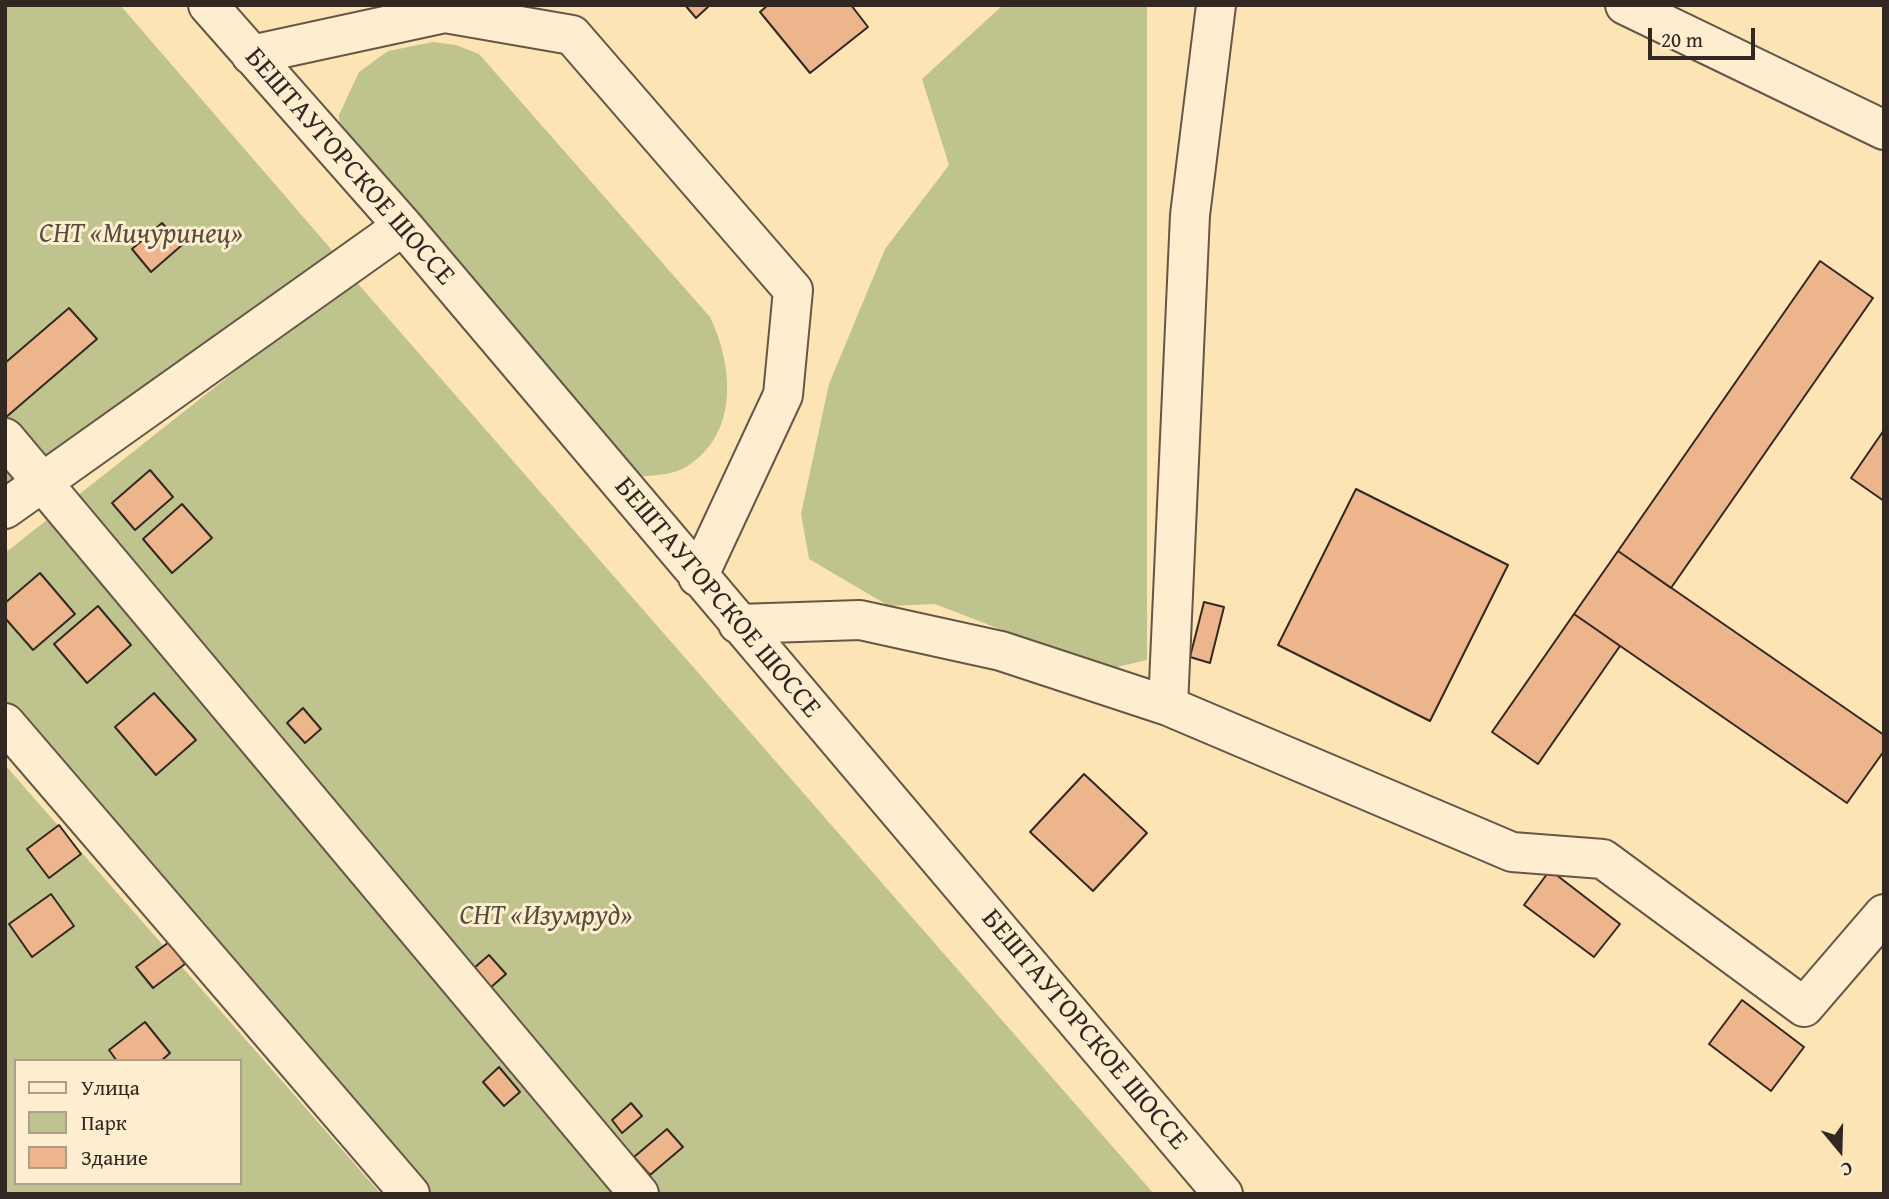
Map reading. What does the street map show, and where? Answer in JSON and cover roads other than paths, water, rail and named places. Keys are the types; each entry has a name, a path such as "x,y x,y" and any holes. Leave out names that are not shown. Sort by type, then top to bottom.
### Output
{"street":[{"name":"БЕШТАУГОРСКОЕ ШОССЕ","path":"208,5 403,226 1223,1194"},
{"path":"1168,706 1190,215 1216,5"},
{"path":"1625,5 1884,130"},
{"path":"251,55 445,13 572,36 793,290 783,395 698,577"},
{"path":"5,509 403,226"},
{"path":"5,438 639,1194"},
{"path":"738,624 860,621 1001,651 1168,706 1512,852 1603,859 1804,1007 1884,914"},
{"path":"5,723 410,1194"}],"park label":[{"name":"СНТ «Мичуринец»","path":"141,235"},
{"name":"СНТ «Изумруд»","path":"546,917"}]}
